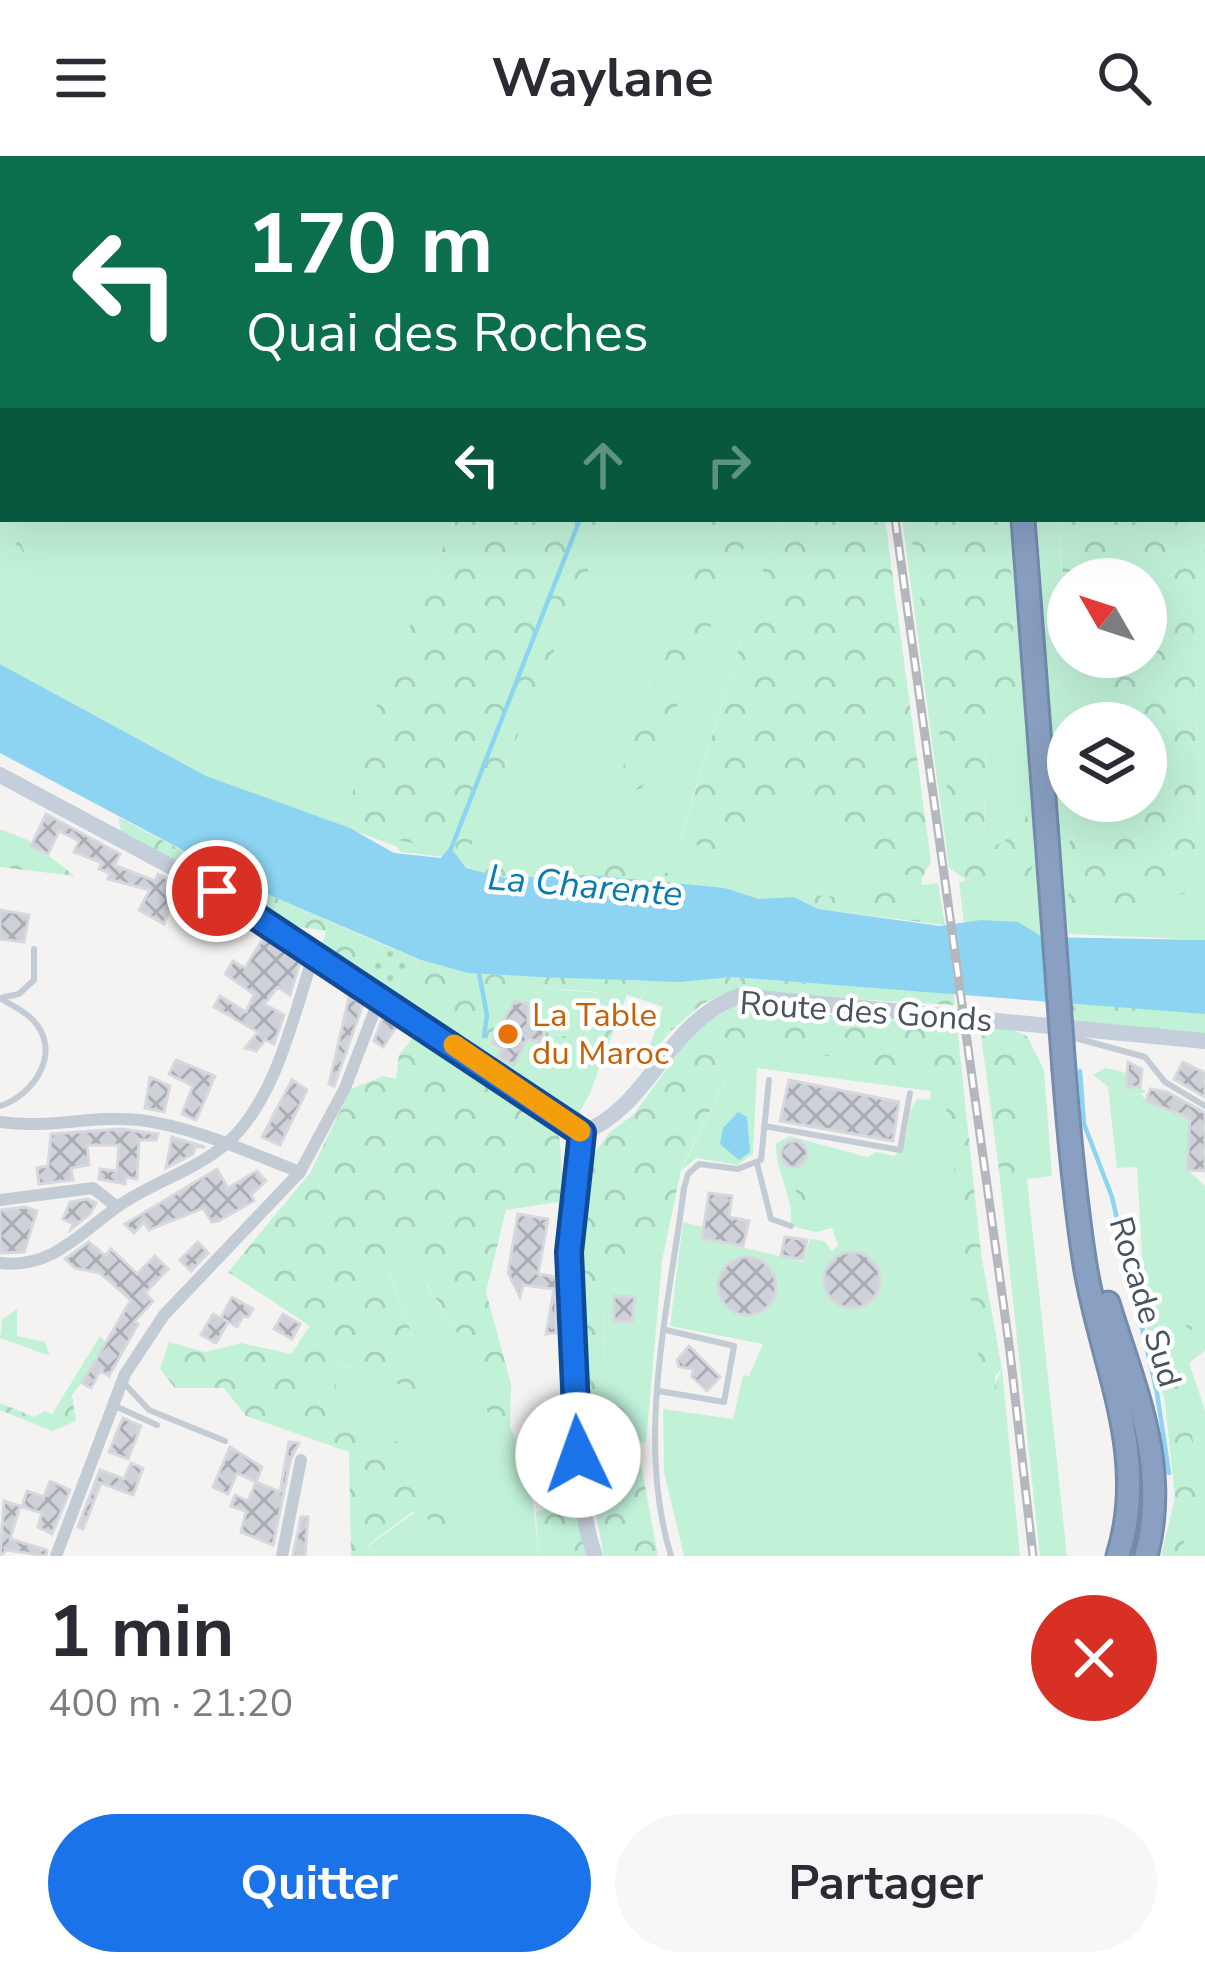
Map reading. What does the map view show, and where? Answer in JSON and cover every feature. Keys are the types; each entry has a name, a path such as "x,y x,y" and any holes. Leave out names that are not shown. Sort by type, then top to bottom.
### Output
{"highway":[{"name":"Rocade Sud","path":"1023,522 1069,1138 1085,1268 1126,1429 1130,1484 1118,1556"},
{"name":"Rocade Sud","path":"1069,1138 1102,1283 1152,1447 1154,1506 1146,1556"}],"street":[{"path":"0,775 252,910 582,1133 575,1159 570,1319 578,1455 595,1556"},
{"path":"0,1263 21,1265 61,1252 117,1207 226,1144 253,1110 280,1052 315,951"},
{"path":"56,1556 122,1381 164,1315 300,1172 346,1088 381,994"},
{"name":"Route des Gonds","path":"582,1133 618,1112 697,1017 739,996 1205,1041"},
{"path":"0,1122 44,1128 141,1120 226,1144 300,1172"},
{"path":"0,1200 93,1188 117,1207"},
{"path":"283,1556 301,1460"}],"lane":[{"path":"0,997 19,994 34,980 34,949"},
{"path":"0,997 31,1018 45,1047 39,1077 30,1090 0,1106"},
{"path":"1006,1022 1129,1050 1156,1066 1166,1082 1205,1106"},
{"path":"769,1080 766,1144 757,1163 771,1220 791,1226"},
{"path":"764,1126 900,1150 910,1093"},
{"path":"671,1556 659,1516 653,1449 688,1174 699,1164 738,1169 757,1163"},
{"path":"659,1391 724,1402 734,1346 666,1330"},
{"path":"122,1381 149,1410 225,1441"},
{"path":"112,1404 157,1426"}],"green space":[{"path":"0,522 454,522 362,740 436,831 453,840 477,832 609,522 778,522 680,839 733,855 795,781 883,869 921,879 922,885 938,883 945,925 818,909 794,897 759,899 725,888 466,869 455,858 400,852 398,847 206,776 0,664"},
{"path":"454,522 609,522 468,853 459,856 453,840 437,832 423,844 402,841 373,831 349,813 362,740"},
{"path":"710,522 745,522 747,540 642,788 631,792 622,786 623,768 686,605"},
{"path":"778,522 885,522 931,862 921,879 883,869 795,782 733,855 680,840"},
{"path":"902,522 909,522 954,836 966,855 966,879 1009,887 1018,780 1006,840 989,850 984,846 986,726 1011,710 1016,713 1014,700 1022,687 1012,648 1015,601 1004,522 1011,522 1044,937 980,920 964,922 959,883 966,880 949,868"},
{"path":"909,522 1004,522 1015,600 1012,648 1022,687 1014,700 1018,715 1011,710 986,726 984,846 989,849 1006,840 1018,779 1024,778 1035,898 1023,902 1009,887 966,879 960,867 966,855 954,837"},
{"path":"1037,522 1058,522 1061,558 1047,558 1047,678 1078,678 1075,691 1101,702 1047,702 1047,717"},
{"path":"1058,522 1184,522 1205,529 1205,586 1193,596 1199,825 1189,892 1130,910 1071,911 1065,860 1075,835 1093,822 1167,822 1167,702 1101,702 1074,691 1077,678 1167,678 1167,558 1061,558"},
{"path":"19,539 24,551 0,605 0,569"},
{"path":"1205,586 1205,940 1068,934 1057,822 1099,822 1072,837 1189,892 1199,825 1193,596"},
{"path":"118,817 260,891 382,944 356,968 321,947 326,931 289,925 121,832"},
{"path":"0,829 28,840 75,876 0,867"},
{"path":"571,859 677,875 693,879 694,886 588,875 505,878 466,869 561,868"},
{"path":"861,886 943,914 945,925 818,909 802,901 812,895 838,897"},
{"path":"382,944 421,960 389,993 356,968"},
{"path":"421,960 468,973 643,981 647,987 640,999 627,995 590,1093 582,1089 580,1055 545,1041 546,1032 584,1040 598,992 533,987 503,1009 483,1053 389,993"},
{"path":"732,977 954,993 955,1005 729,992 702,1004 671,1031 667,1017 693,991 694,980"},
{"path":"694,980 693,991 667,1017 671,1031 644,1062 663,1007 640,999 647,988 643,981"},
{"path":"533,987 599,993 584,1040 547,1032 546,1041 580,1055 582,1089 590,1093 578,1115 483,1053 503,1009"},
{"path":"1066,1002 1205,1014 1205,1041 1069,1027"},
{"path":"734,1006 957,1026 981,1253 1002,1369 995,1376 997,1402 985,1403 942,1078 745,1040 717,1059 716,1070 726,1078 681,1170 662,1261 605,1261 604,1400 629,1399 658,1556 604,1556 590,1483 577,1311 591,1157 610,1132 634,1114 695,1030"},
{"path":"980,1028 1007,1028 1027,1036 1044,1070 1014,1079 1025,1147 1014,1172 1018,1179 1007,1184 999,1170"},
{"path":"418,1031 559,1134 565,1201 506,1210 486,1292 511,1384 510,1427 494,1431 463,1342 425,1281 435,1256 409,1250 390,1275 421,1359 425,1393 338,1363 333,1417 357,1435 391,1434 452,1518 454,1556 421,1556 432,1531 423,1504 368,1545 374,1556 351,1556 349,1452 246,1416 224,1388 175,1388 160,1369 169,1342 205,1352 241,1343 291,1354 310,1326 228,1272 310,1173 351,1089 383,1076 396,1079 399,1055"},
{"path":"745,1039 942,1077 986,1403 1002,1369 1020,1556 684,1556 664,1472 663,1409 733,1419 743,1375 749,1376 763,1344 670,1326 683,1222 703,1227 702,1238 804,1262 810,1239 824,1241 832,1251 838,1245 832,1228 816,1232 791,1226 776,1144 789,1136 867,1157 876,1152 894,1156 904,1144 917,1099 930,1100 931,1091 757,1068 753,1154 738,1165 696,1158 681,1171 726,1079 716,1070 717,1058"},
{"path":"1105,1068 1123,1072 1146,1092 1124,1099 1093,1075"},
{"path":"1044,1070 1052,1176 1027,1179 1067,1556 1040,1556 999,1170 1007,1183 1018,1179 1014,1172 1025,1147 1013,1078"},
{"path":"1108,1087 1124,1098 1141,1094 1146,1101 1190,1118 1187,1169 1205,1186 1205,1351 1189,1363 1205,1410 1205,1556 1178,1556 1202,1503 1182,1366 1166,1315 1146,1324 1137,1167 1117,1168"},
{"path":"804,1169 837,1190 827,1205 829,1211 815,1220 788,1179"},
{"path":"409,1250 436,1256 425,1282 463,1342 494,1431 510,1427 517,1442 530,1490 538,1556 374,1556 368,1546 414,1513 357,1435 333,1417 337,1363 424,1392 421,1359 390,1274"},
{"path":"605,1261 662,1261 646,1443 636,1442 629,1400 604,1401"},
{"path":"1205,1273 1201,1320 1190,1331 1185,1325"},
{"path":"17,1309 17,1336 45,1342 50,1356 0,1338 2,1320"},
{"path":"1166,1314 1182,1366 1202,1503 1178,1556 1161,1556 1175,1498 1165,1403 1146,1324"},
{"path":"100,1336 110,1347 72,1395 76,1421 52,1431 0,1410 0,1403 34,1417 45,1411 52,1414"},
{"path":"574,1497 589,1556 538,1556 536,1512"}],"water":[{"name":"La Charente","path":"0,664 206,776 350,828 394,853 441,858 450,847 466,868 505,878 588,875 725,888 759,899 794,897 818,909 940,926 980,920 1018,922 1042,937 1205,940 1205,1014 732,977 680,982 468,973 421,960 260,891 0,753"},
{"path":"738,1112 747,1117 750,1152 739,1160 720,1144 723,1128"}],"building":[{"path":"46,814 120,854 114,865 155,881 158,874 178,885 164,924 139,910 150,890 108,879 110,873 99,869 102,863 74,852 79,841 59,831 48,854 31,846"},
{"path":"0,910 29,915 24,942 0,939"},
{"path":"265,935 301,959 290,995 278,987 264,1004 284,1015 274,1044 265,1040 256,1051 245,1048 258,1032 214,1007 220,996 246,1012 254,994 225,974 233,961 245,968"},
{"path":"349,997 363,1004 334,1086 329,1084"},
{"name":"La Table du Maroc","path":"514,1001 528,1003 528,1023 544,1030 542,1042 527,1039 514,1065 498,1057 502,1049 492,1043"},
{"path":"384,1015 398,1024 383,1047 374,1041"},
{"path":"176,1060 215,1076 196,1120 182,1114 193,1086 169,1074"},
{"path":"1128,1062 1142,1069 1140,1087 1126,1087"},
{"path":"1183,1062 1205,1073 1205,1097 1174,1079"},
{"path":"150,1077 170,1086 164,1112 145,1108"},
{"path":"292,1080 307,1090 280,1145 262,1137"},
{"path":"789,1080 899,1102 893,1141 780,1121"},
{"path":"1150,1089 1167,1092 1205,1113 1205,1171 1187,1170 1190,1118 1146,1101"},
{"path":"122,1129 158,1134 156,1140 139,1140 137,1179 126,1177 125,1184 99,1179 100,1169 117,1171 119,1145 87,1145 89,1165 71,1168 73,1180 39,1184 37,1168 48,1166 51,1134"},
{"path":"172,1137 205,1147 195,1147 193,1154 166,1168"},
{"path":"794,1141 807,1154 794,1167 781,1154"},
{"path":"217,1169 228,1188 257,1171 266,1181 251,1195 254,1201 218,1221 212,1222 203,1208 149,1230 144,1222 134,1233 125,1224"},
{"path":"709,1193 732,1196 729,1217 749,1221 743,1246 702,1238"},
{"path":"88,1199 96,1203 90,1214 71,1229 73,1224 63,1219 70,1202"},
{"path":"25,1207 37,1211 24,1252 0,1253 0,1210"},
{"path":"518,1214 548,1219 538,1274 556,1277 556,1333 546,1334 554,1289 523,1285 520,1297 508,1273"},
{"path":"785,1237 807,1240 803,1259 781,1256"},
{"path":"89,1242 105,1256 111,1249 137,1274 155,1256 168,1269 145,1293 153,1301 134,1322 138,1324 109,1376 100,1371 91,1388 82,1383 131,1300 100,1273 75,1268 65,1259"},
{"path":"198,1242 208,1253 191,1271 180,1260"},
{"path":"852,1252 871,1261 880,1280 871,1299 852,1308 833,1299 824,1280 833,1261"},
{"path":"747,1257 768,1265 776,1286 768,1307 747,1315 726,1307 718,1286 726,1265"},
{"path":"614,1296 635,1297 632,1322 614,1321"},
{"path":"232,1297 253,1309 248,1317 243,1316 237,1327 223,1319 228,1322 216,1343 201,1335 213,1314 221,1318"},
{"path":"283,1314 300,1324 292,1339 274,1329"},
{"path":"689,1346 720,1377 707,1391 692,1377 693,1369 679,1367 677,1360"},
{"path":"123,1418 141,1426 128,1459 109,1452"},
{"path":"289,1442 299,1443 291,1458 273,1545 241,1532 246,1511 231,1506 235,1495 248,1501 256,1482 280,1492"},
{"path":"230,1447 262,1467 256,1482 237,1473 228,1494 213,1487"},
{"path":"560,1453 561,1473 541,1475 540,1455"},
{"path":"131,1463 143,1468 133,1495 101,1483 83,1529 78,1527 100,1470 124,1479"},
{"path":"50,1481 70,1490 52,1534 38,1527 42,1513 22,1507 27,1491 44,1497"},
{"path":"4,1501 20,1506 10,1539 47,1550 46,1556 7,1550 0,1556"},
{"path":"301,1517 308,1517 305,1556 293,1556"}],"waterway":[{"path":"451,849 579,522"},
{"path":"479,973 487,1015 484,1036"},
{"path":"1080,1071 1084,1124 1112,1197 1157,1393 1169,1473"}],"railway":[{"path":"895,522 1010,1352 1033,1556"}],"slow traffic":[{"path":"454,1045 580,1131"}],"place":[{"name":"La Table du Maroc","path":"508,1034"}],"route":[{"path":"217,891 348,973 582,1133 575,1159 569,1252 578,1455"}]}
